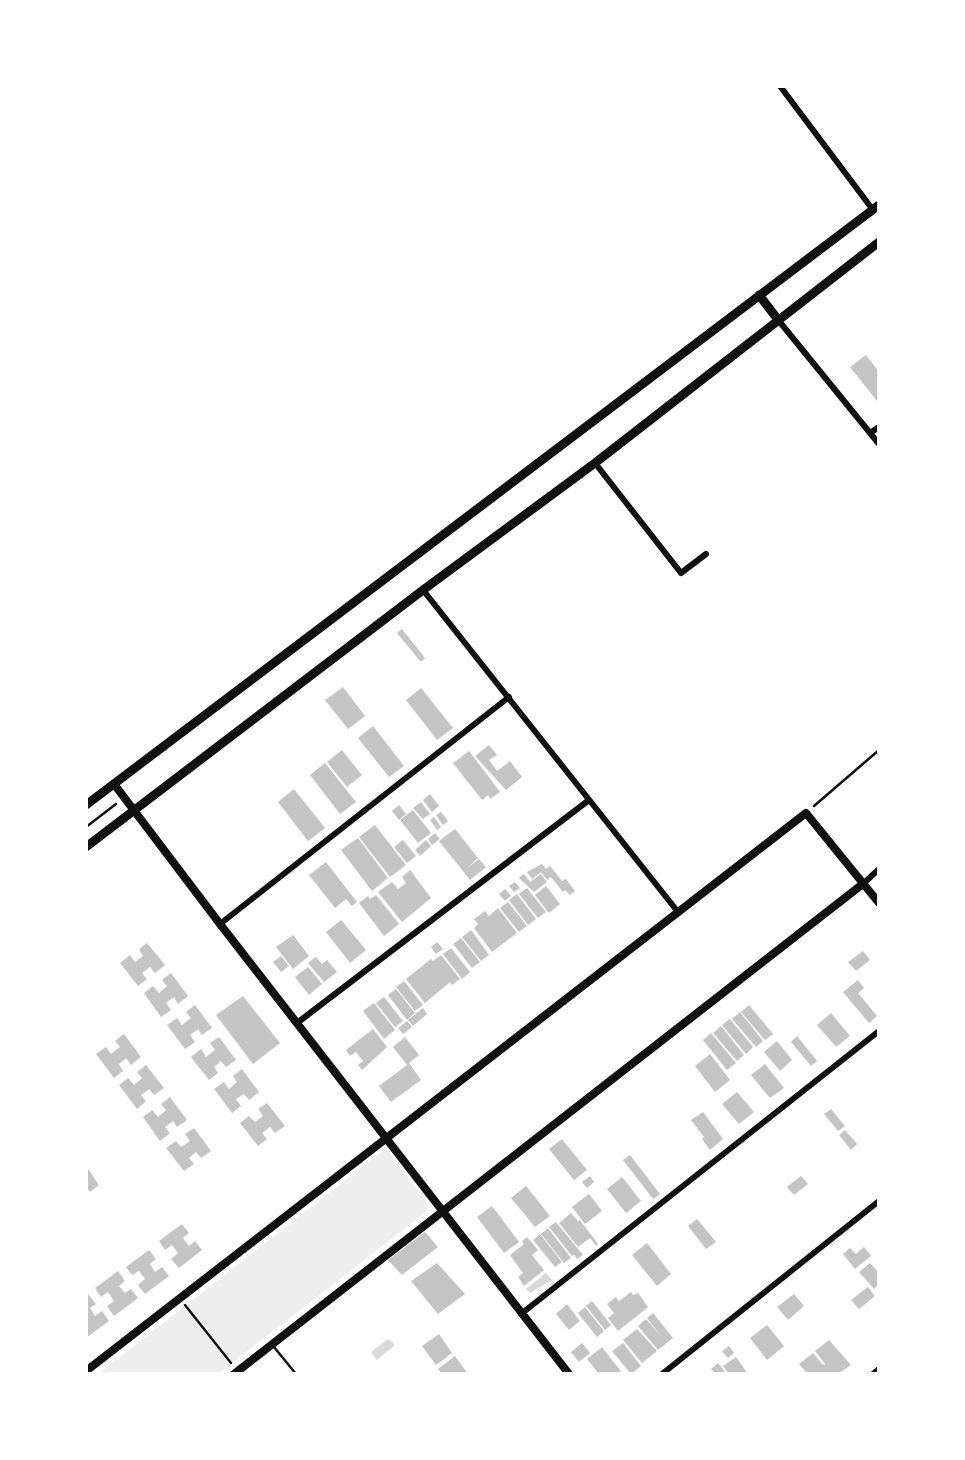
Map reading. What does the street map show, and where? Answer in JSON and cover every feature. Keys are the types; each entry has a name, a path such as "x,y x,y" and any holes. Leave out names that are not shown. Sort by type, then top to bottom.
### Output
{"main road":[{"path":"86,805 876,207"},
{"path":"86,846 595,463 879,242"},
{"path":"759,295 779,321"}],"street":[{"path":"780,86 876,207"},
{"path":"779,321 879,444"},
{"path":"870,433 879,426"},
{"path":"595,463 681,573 706,554"},
{"path":"423,590 678,912"},
{"path":"219,924 509,697"},
{"path":"114,784 219,924 569,1374"},
{"path":"297,1023 589,800"},
{"path":"86,1371 806,813 879,903"},
{"path":"235,1373 879,869"},
{"path":"521,1314 879,1031"},
{"path":"662,1374 879,1201"},
{"path":"873,1374 879,1369"}],"lane":[{"path":"272,1344 296,1374"}],"path":[{"path":"806,813 879,751"},
{"path":"86,827 124,798"},
{"path":"180,1297 235,1373"}],"shaded area":[{"path":"384,1150 389,1152 427,1202 426,1212 218,1374 98,1374"},
{"path":"546,1273 552,1280 530,1293 526,1289"},
{"path":"388,1339 395,1345 377,1360 371,1352"}],"building":[{"path":"866,355 879,372 877,401 850,367"},
{"path":"402,629 425,658 421,662 397,633"},
{"path":"343,687 365,716 348,729 325,700"},
{"path":"421,688 453,728 437,740 406,700"},
{"path":"373,726 404,766 389,777 358,738"},
{"path":"489,745 497,755 489,760 497,771 510,761 522,777 506,790 475,756"},
{"path":"342,750 362,775 347,787 327,762"},
{"path":"469,751 500,792 490,799 488,795 482,800 453,763"},
{"path":"325,763 356,802 340,814 310,775"},
{"path":"294,789 325,828 308,841 278,802"},
{"path":"430,794 439,806 432,812 423,800"},
{"path":"421,802 430,814 423,819 413,808"},
{"path":"399,805 406,814 399,820 392,811"},
{"path":"413,810 431,833 418,843 400,820"},
{"path":"441,812 448,821 443,825 436,815"},
{"path":"434,817 441,827 437,830 430,820"},
{"path":"375,825 406,865 390,877 359,837"},
{"path":"455,829 478,858 467,868 479,859 486,867 470,880 439,841"},
{"path":"435,833 440,839 432,845 428,839"},
{"path":"358,838 388,878 372,891 341,850"},
{"path":"403,840 416,856 407,863 394,847"},
{"path":"426,840 431,846 420,856 415,850"},
{"path":"326,862 357,902 352,906 346,899 335,908 309,875"},
{"path":"542,864 546,869 550,866 562,881 566,879 575,891 570,895 565,890 563,892 551,877 547,880 541,872 532,879 527,872"},
{"path":"410,870 431,898 402,922 378,892 392,882 398,889 406,883 402,877"},
{"path":"524,874 530,882 541,874 547,882 534,892 519,878"},
{"path":"515,882 520,888 514,892 509,886"},
{"path":"546,886 560,904 549,913 535,895"},
{"path":"527,888 546,912 538,918 519,894"},
{"path":"505,889 511,896 505,901 499,894"},
{"path":"517,894 536,919 528,925 509,900"},
{"path":"376,895 399,924 384,936 359,903 368,896 370,899"},
{"path":"508,902 527,926 519,932 500,908"},
{"path":"498,908 517,933 492,952 474,928 478,924 474,919 485,911 489,916"},
{"path":"341,920 366,950 350,963 326,932"},
{"path":"471,930 489,955 481,961 462,937"},
{"path":"293,935 309,956 293,969 276,947"},
{"path":"461,938 480,962 472,968 453,944"},
{"path":"437,942 443,949 436,954 431,947"},
{"path":"147,943 165,965 155,973 150,967 142,973 147,979 138,986 120,963 130,955 135,962 143,956 139,949"},
{"path":"451,948 470,972 462,979 443,954"},
{"path":"863,951 870,960 856,971 848,962"},
{"path":"441,955 460,979 452,985 450,982 425,1003 406,979 431,959 433,961"},
{"path":"281,956 289,966 281,972 273,962"},
{"path":"316,957 322,964 327,960 337,972 324,982 308,963"},
{"path":"308,967 322,984 309,995 295,977"},
{"path":"171,973 188,996 178,1004 174,997 166,1003 171,1010 161,1017 144,993 153,986 159,993 167,986 162,980"},
{"path":"858,980 864,988 858,993 877,1016 869,1023 843,992"},
{"path":"404,981 423,1005 415,1011 396,987"},
{"path":"396,989 415,1013 407,1020 388,995"},
{"path":"243,996 280,1043 253,1064 216,1015"},
{"path":"384,997 403,1021 395,1027 376,1003"},
{"path":"374,1003 395,1030 384,1039 363,1011"},
{"path":"195,1005 212,1028 202,1035 198,1029 190,1035 195,1042 185,1049 167,1025 177,1018 182,1025 191,1018 186,1012"},
{"path":"749,1005 773,1034 765,1040 741,1012"},
{"path":"423,1008 427,1014 413,1026 408,1020"},
{"path":"740,1012 763,1041 756,1047 732,1019"},
{"path":"831,1013 850,1036 836,1047 817,1025"},
{"path":"730,1019 753,1047 746,1054 722,1025"},
{"path":"407,1021 412,1027 403,1034 398,1028"},
{"path":"721,1026 744,1055 737,1061 713,1033"},
{"path":"373,1029 387,1047 362,1070 358,1065 363,1061 356,1052 350,1056 346,1050"},
{"path":"711,1033 736,1063 727,1070 703,1040"},
{"path":"124,1034 141,1057 131,1065 126,1058 119,1064 123,1071 114,1078 96,1054 106,1047 111,1054 120,1047 115,1041"},
{"path":"797,1036 817,1061 811,1066 791,1042"},
{"path":"219,1037 236,1060 226,1067 221,1061 214,1067 218,1073 209,1080 191,1057 201,1049 206,1057 215,1050 210,1043"},
{"path":"405,1037 419,1055 409,1063 421,1080 391,1102 379,1086 407,1065 393,1047"},
{"path":"777,1041 792,1060 780,1071 764,1052"},
{"path":"710,1054 730,1080 715,1092 695,1066"},
{"path":"765,1064 784,1088 770,1098 751,1075"},
{"path":"146,1065 164,1088 154,1095 149,1089 141,1095 146,1101 137,1109 119,1085 128,1078 134,1085 142,1078 137,1072"},
{"path":"242,1069 259,1092 249,1100 244,1094 236,1099 241,1106 232,1113 214,1089 224,1082 229,1089 237,1082 233,1076"},
{"path":"737,1092 754,1112 739,1124 722,1104"},
{"path":"170,1097 187,1120 177,1127 173,1121 165,1127 170,1133 160,1141 143,1117 152,1110 158,1117 166,1110 161,1104"},
{"path":"267,1103 285,1126 275,1133 270,1127 262,1133 267,1139 258,1146 240,1123 249,1116 255,1122 263,1116 258,1109"},
{"path":"831,1109 845,1126 838,1131 824,1114"},
{"path":"703,1112 723,1139 710,1150 691,1120"},
{"path":"194,1128 211,1151 201,1158 196,1152 189,1158 194,1164 184,1171 166,1148 176,1141 181,1147 190,1141 185,1134"},
{"path":"845,1130 857,1144 851,1150 839,1135"},
{"path":"562,1139 587,1170 574,1180 549,1149"},
{"path":"630,1155 660,1194 653,1199 623,1160"},
{"path":"86,1166 99,1185 90,1192 86,1187"},
{"path":"590,1176 594,1182 587,1188 582,1182"},
{"path":"801,1176 808,1184 794,1195 787,1187"},
{"path":"622,1177 641,1201 626,1213 607,1189"},
{"path":"526,1186 550,1216 535,1227 511,1198"},
{"path":"589,1194 602,1211 585,1224 572,1207"},
{"path":"492,1206 519,1242 504,1253 477,1217"},
{"path":"571,1213 580,1220 598,1244 596,1246 590,1238 578,1247 559,1223"},
{"path":"697,1219 716,1242 706,1249 688,1226"},
{"path":"556,1222 583,1255 577,1259 572,1256 549,1227"},
{"path":"182,1224 189,1233 183,1238 189,1246 195,1241 202,1250 179,1268 171,1259 178,1253 172,1245 165,1250 159,1241"},
{"path":"548,1228 571,1258 564,1263 541,1234"},
{"path":"425,1232 438,1247 402,1275 388,1260"},
{"path":"540,1234 562,1262 555,1267 533,1240"},
{"path":"527,1237 538,1250 532,1255 544,1270 524,1286 518,1277 523,1273 510,1255 524,1244 522,1241"},
{"path":"647,1243 671,1274 657,1286 632,1255"},
{"path":"864,1247 871,1256 855,1269 843,1254 850,1248 856,1254"},
{"path":"149,1250 156,1259 150,1264 155,1272 162,1267 169,1276 145,1294 138,1285 145,1279 139,1271 132,1275 126,1267"},
{"path":"437,1263 465,1294 438,1314 411,1281"},
{"path":"870,1263 879,1273 879,1284 874,1289 859,1272"},
{"path":"118,1271 125,1281 119,1286 125,1293 131,1289 138,1298 114,1316 107,1306 114,1301 108,1292 101,1297 95,1288"},
{"path":"868,1287 875,1296 859,1309 851,1300"},
{"path":"631,1292 633,1295 638,1293 648,1307 618,1331 608,1318 614,1313 607,1304 616,1297 619,1301"},
{"path":"88,1294 96,1304 90,1308 95,1316 102,1311 109,1321 86,1338 86,1296"},
{"path":"794,1294 804,1306 788,1320 777,1307"},
{"path":"592,1301 611,1325 605,1330 586,1306"},
{"path":"567,1304 580,1321 569,1330 556,1314"},
{"path":"585,1307 604,1331 597,1337 578,1313"},
{"path":"653,1313 673,1338 658,1350 638,1326 646,1319 661,1336 647,1318"},
{"path":"767,1325 784,1346 767,1360 750,1338"},
{"path":"637,1329 657,1351 642,1363 623,1340"},
{"path":"439,1334 452,1353 436,1365 422,1346"},
{"path":"829,1340 851,1365 838,1374 808,1374 799,1364 813,1353 825,1364 815,1351"},
{"path":"582,1343 590,1353 579,1362 571,1352"},
{"path":"623,1343 641,1366 631,1374 612,1351"},
{"path":"729,1346 734,1353 728,1358 722,1351"},
{"path":"602,1347 623,1374 599,1374 587,1359"},
{"path":"455,1356 468,1374 442,1374 438,1369"},
{"path":"736,1357 748,1374 729,1374 723,1366"},
{"path":"718,1363 727,1374 715,1374 711,1369"}]}
